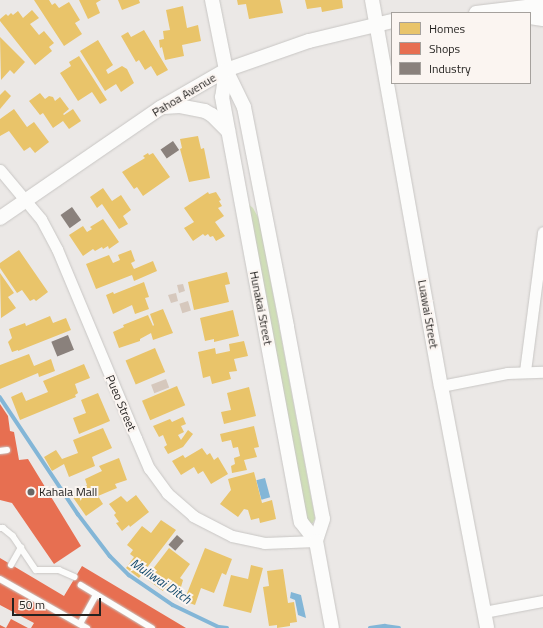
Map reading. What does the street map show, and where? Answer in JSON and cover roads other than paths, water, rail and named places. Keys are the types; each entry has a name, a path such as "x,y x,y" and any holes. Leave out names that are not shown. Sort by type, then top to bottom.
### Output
{"street":[{"name":"Hunakai Street","path":"212,0 226,70 244,107 288,335 323,519 316,541"},
{"name":"Luawai Street","path":"372,0 441,386 487,628"},
{"path":"484,12 543,5"},
{"path":"531,17 543,19"},
{"name":"Pahoa Avenue","path":"0,218 160,108 226,70 309,41 391,21"},
{"name":"Hunakai Street","path":"226,70 222,97 302,522 316,541 332,628"},
{"path":"160,108 179,106 197,108 212,115 228,131"},
{"name":"Pueo Street","path":"0,170 41,219 57,249 149,468 167,494 193,516 232,536 264,543 316,541"},
{"path":"525,371 543,232"},
{"path":"441,386 525,371 543,372"},
{"path":"484,612 543,601"}],"lane":[{"path":"0,451 7,450"},
{"path":"0,528 3,528 13,536 36,570 59,570 75,577"},
{"path":"11,565 21,548"},
{"path":"0,579 87,628"},
{"path":"81,585 152,628"},
{"path":"80,624 96,595"}],"water":[{"path":"265,478 270,497 261,500 256,480"},
{"path":"291,592 301,595 306,618 298,615 295,600 290,598"}],"waterway":[{"name":"Muliwai Ditch","path":"0,397 78,514 110,556 129,575 173,605 219,627 227,628"},
{"name":"Muliwai Ditch","path":"370,628 385,626 399,628"}],"place":[{"name":"Kahala Mall","path":"31,492"}]}
